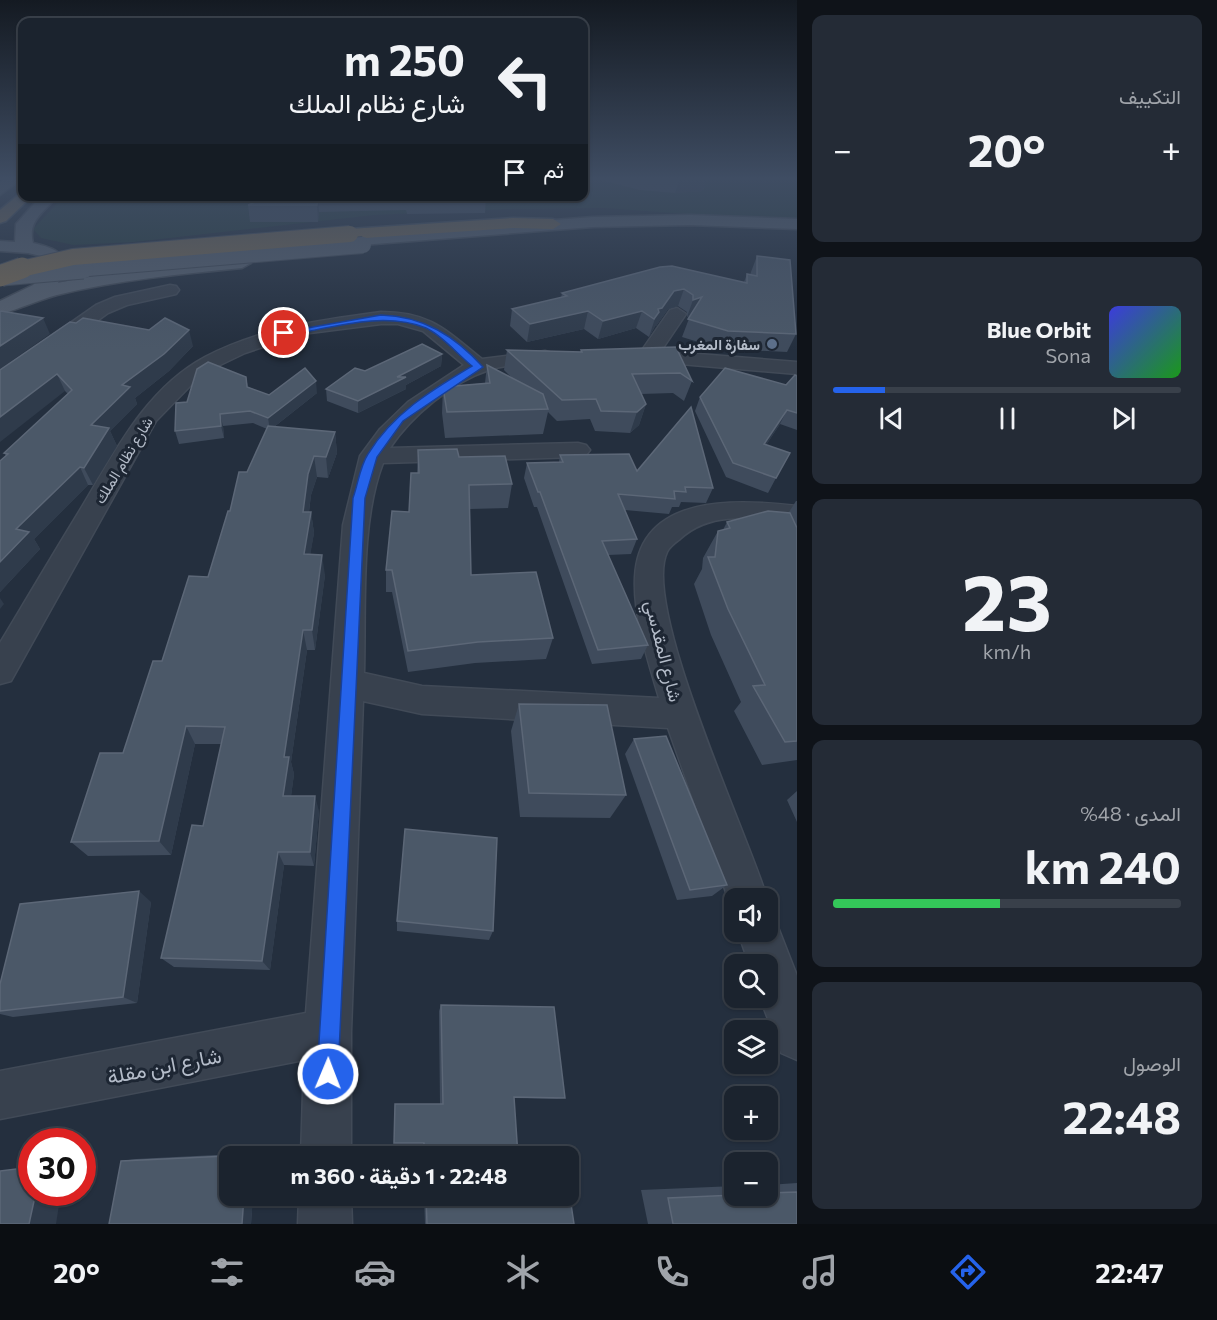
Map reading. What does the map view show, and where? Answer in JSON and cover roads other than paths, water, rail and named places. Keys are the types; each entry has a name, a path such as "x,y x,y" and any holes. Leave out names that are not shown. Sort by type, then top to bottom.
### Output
{"highway":[{"path":"0,276 31,265 73,257 393,236"}],"main road":[{"path":"22,236 23,242"},
{"path":"0,246 23,242 57,253 240,236"},
{"path":"0,268 357,240 508,236"},
{"path":"9,305 87,281 127,274 440,246 482,237"},
{"path":"127,274 115,262 118,253 130,245"},
{"path":"9,305 40,290 58,273 60,265 56,259 57,253"}],"street":[{"path":"0,382 114,303 170,290"},
{"path":"78,326 156,312"},
{"path":"648,356 677,314"},
{"name":"شارع نظام الملك","path":"0,671 147,418 186,379 211,362 238,349 289,332 381,318 416,321 430,327 478,367"},
{"path":"326,1146 328,1032 356,525 365,472 372,456 400,419 444,387 478,367 571,355"},
{"path":"613,355 797,368"},
{"path":"372,456 578,450"},
{"name":"شارع المقدسي","path":"743,888 680,714 660,647 648,582 653,551 675,526 702,513 740,508 797,514"},
{"path":"349,681 370,689 422,700 680,714"},
{"path":"763,942 797,1037"},
{"name":"شارع ابن مقلة","path":"0,1095 328,1032"},
{"path":"325,1224 326,1206"}],"place":[{"name":"سفارة المغرب","path":"772,344"}]}
